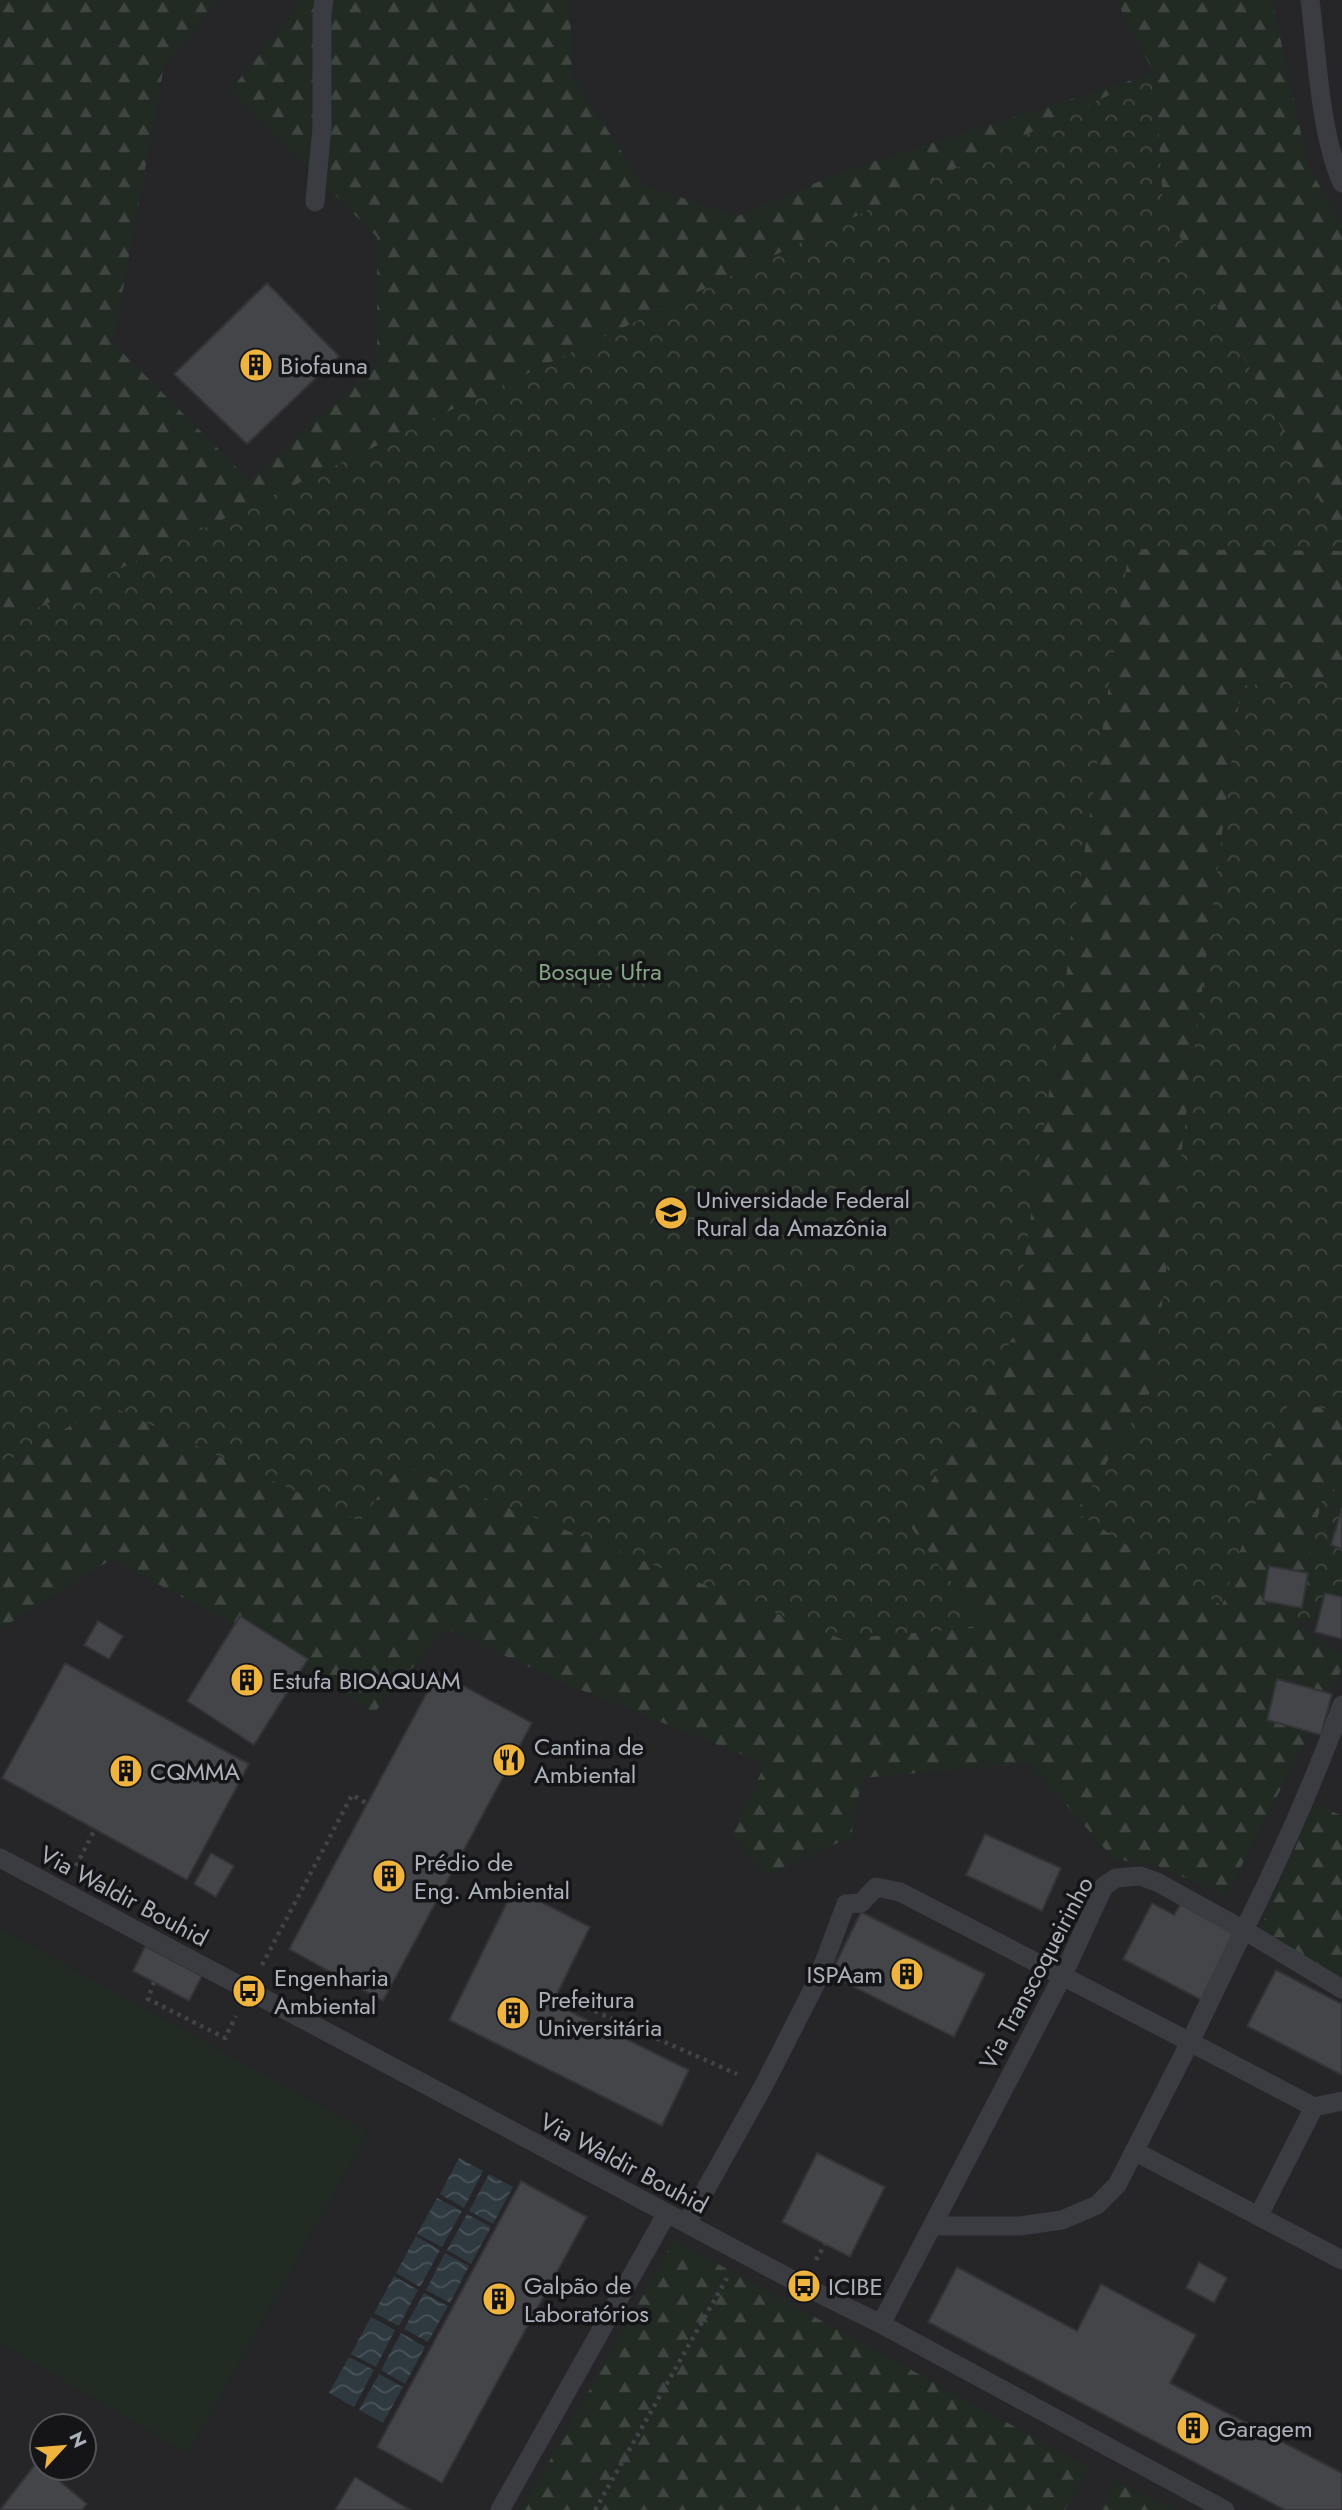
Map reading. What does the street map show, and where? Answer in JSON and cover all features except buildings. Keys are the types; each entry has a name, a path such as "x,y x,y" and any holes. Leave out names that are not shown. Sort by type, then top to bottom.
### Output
{"lane":[{"path":"315,202 322,127 324,0"},
{"path":"1310,0 1326,125 1334,164 1342,183"},
{"path":"932,2226 1020,2226 1062,2220 1097,2206 1117,2185 1190,2042 1283,1849 1321,1762 1342,1705"},
{"name":"Via Waldir Bouhid","path":"0,1858 687,2224 881,2324 1225,2510"},
{"name":"Via Transcoqueirinho","path":"881,2324 1063,1975 1104,1886 1116,1878 1140,1876 1157,1882 1342,1989"},
{"path":"687,2224 764,2085 817,1981 846,1904 861,1903 876,1886 900,1892 1314,2107 1342,2101"},
{"path":"1259,2215 1314,2107"},
{"path":"1134,2151 1342,2260"},
{"path":"499,2510 667,2213"}],"path":[{"path":"154,1982 148,1999 225,2038 352,1796 368,1804"},
{"path":"63,1892 95,1829"},
{"path":"559,2006 565,1998 764,2085"},
{"path":"595,2510 741,2252"}],"shaded area":[{"name":"Universidade Federal Rural da Amazônia","path":"0,0 1342,0 1342,2510 0,2510"}],"green space":[{"name":"Bosque Ufra","path":"0,0 219,0 164,66 113,343 250,481 377,365 377,237 230,91 303,0 570,0 572,75 643,185 738,216 846,170 1154,73 1116,0 1272,0 1308,166 1342,224 1342,694 1241,686 1151,1391 1077,1512 1222,1605 1289,1401 1342,1412 1342,1491 1325,1488 1293,1621 1342,1654 1342,1669 1226,1896 1158,1866 1114,1859 1029,1763 862,1778 851,1837 766,1875 733,1834 765,1764 554,1679 446,1628 374,1713 261,1640 112,1559 0,1629"},
{"name":"Bosque Ufra","path":"1155,73 1163,205 1342,542 1342,551 1129,549 1013,1337 908,1523 984,1627 841,1639 401,1465 360,1521 108,1405 0,1465 0,626"},
{"path":"1342,676 1342,1412 1289,1401 1222,1606 1076,1512 1151,1391 1241,686"},
{"path":"1325,1488 1342,1491 1342,1619 1293,1621"},
{"path":"1315,1803 1342,1816 1342,1978 1260,1929"},
{"path":"0,1928 368,2132 188,2454 0,2343"},
{"path":"674,2240 1088,2467 1065,2510 522,2510"},
{"path":"1116,2481 1174,2510 1101,2510"}],"water":[{"path":"459,2158 483,2171 464,2208 440,2194"},
{"path":"489,2174 513,2187 493,2224 469,2211"},
{"path":"437,2198 462,2211 442,2247 417,2234"},
{"path":"467,2214 491,2227 471,2264 447,2250"},
{"path":"416,2236 440,2250 420,2287 396,2273"},
{"path":"445,2253 469,2266 450,2303 426,2290"},
{"path":"394,2276 418,2290 399,2326 374,2313"},
{"path":"424,2293 448,2306 428,2342 404,2329"},
{"path":"371,2317 395,2330 376,2367 351,2354"},
{"path":"401,2333 425,2347 405,2384 381,2370"},
{"path":"349,2357 374,2370 354,2407 329,2393"},
{"path":"379,2374 403,2387 383,2423 359,2410"}],"place":[{"name":"Biofauna","path":"256,365"},
{"name":"Universidade Federal Rural da Amazônia","path":"671,1213"},
{"name":"Estufa BIOAQUAM","path":"247,1680"},
{"name":"Cantina de Ambiental","path":"509,1760"},
{"name":"CQMMA","path":"126,1771"},
{"name":"Prédio de Eng. Ambiental","path":"389,1876"},
{"name":"ISPAam","path":"907,1974"},
{"name":"Engenharia Ambiental","path":"249,1991"},
{"name":"Prefeitura Universitária","path":"513,2013"},
{"name":"ICIBE","path":"804,2286"},
{"name":"Galpão de Laboratórios","path":"499,2299"},
{"name":"Garagem","path":"1193,2428"}]}
